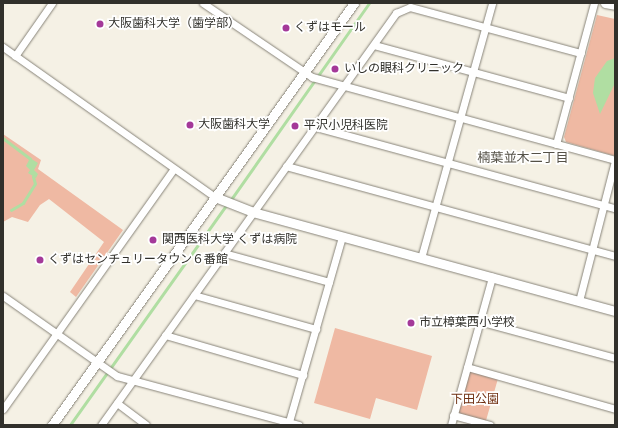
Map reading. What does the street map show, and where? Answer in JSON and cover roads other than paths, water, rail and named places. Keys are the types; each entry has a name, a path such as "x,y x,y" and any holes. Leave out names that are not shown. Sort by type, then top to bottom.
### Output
{"street":[{"path":"15,56 52,3"},
{"path":"203,3 303,73 344,86 615,160 579,301"},
{"path":"52,425 99,363 215,197 354,3"},
{"path":"421,258 492,3"},
{"path":"556,144 594,3"},
{"path":"605,3 615,5"},
{"path":"101,425 286,166 316,127 396,13 410,7 580,53"},
{"path":"374,45 569,98"},
{"path":"3,48 173,170 215,197 253,212 615,311"},
{"path":"316,127 615,208"},
{"path":"286,166 615,256"},
{"path":"3,409 55,333 173,170"},
{"path":"289,424 342,237"},
{"path":"224,253 329,282"},
{"path":"451,425 492,277"},
{"path":"194,295 316,329"},
{"path":"3,296 99,363 132,382 289,424 299,425"},
{"path":"480,321 615,358"},
{"path":"165,335 303,375"},
{"path":"467,368 615,408"},
{"path":"117,403 146,425"},
{"path":"453,415 490,425"}],"waterway":[{"path":"230,201 369,3"},
{"path":"3,138 30,158"},
{"path":"11,210 23,203 35,184 33,177"},
{"path":"70,425 227,204"}],"place":[{"name":"大阪歯科大学（歯学部）","path":"100,24"},
{"name":"くずはモール","path":"286,28"},
{"name":"いしの眼科クリニック","path":"335,69"},
{"name":"大阪歯科大学","path":"190,125"},
{"name":"平沢小児科医院","path":"295,126"},
{"name":"関西医科大学 くずは病院","path":"153,240"},
{"name":"くずはセンチュリータウン６番館","path":"40,260"},
{"name":"市立樟葉西小学校","path":"411,323"}],"district":[{"name":"楠葉並木二丁目","path":"523,158"}],"park label":[{"name":"下田公園","path":"475,400"}]}
